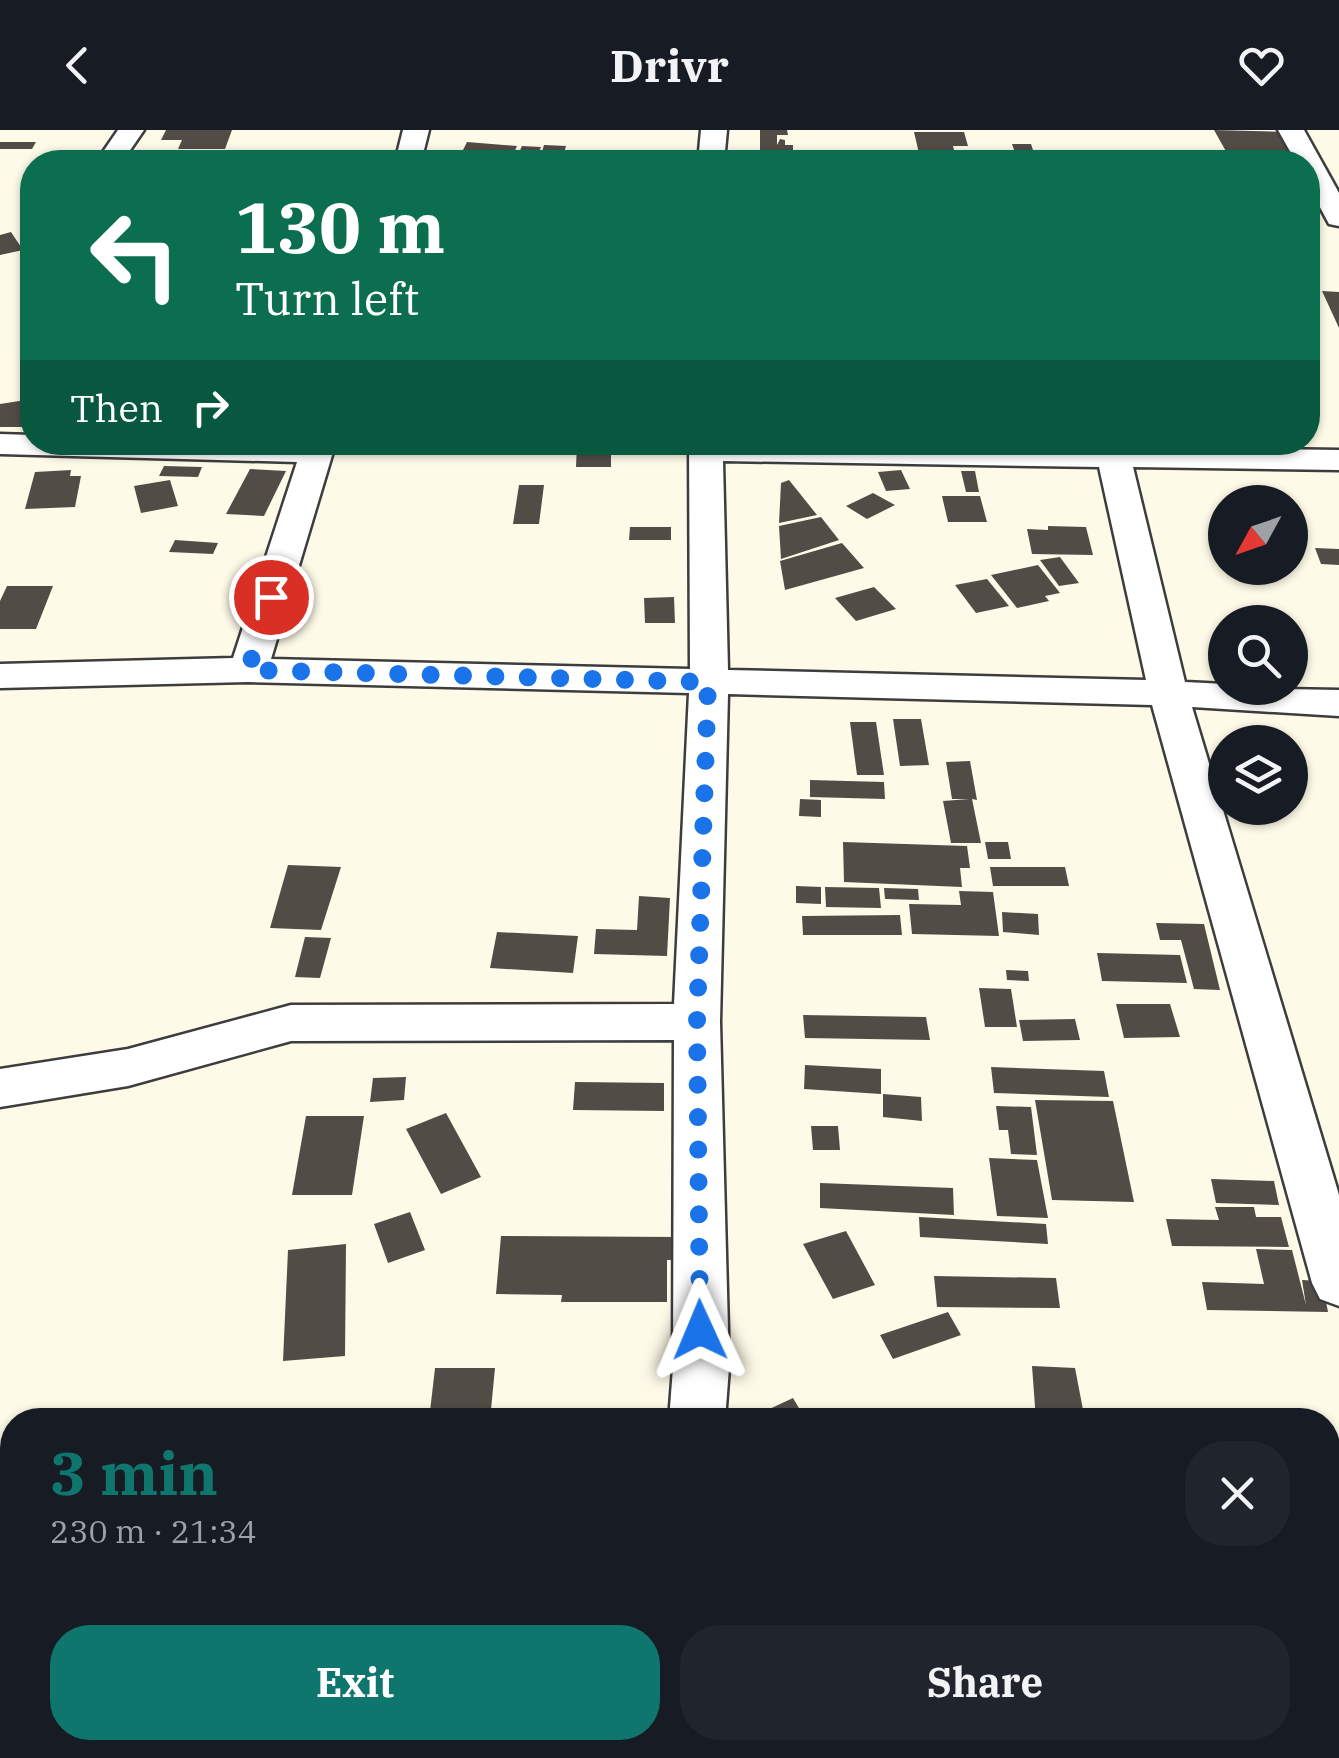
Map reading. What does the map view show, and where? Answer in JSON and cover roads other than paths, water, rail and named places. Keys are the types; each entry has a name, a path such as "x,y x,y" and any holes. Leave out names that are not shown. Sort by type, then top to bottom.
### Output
{"street":[{"path":"1320,183 1339,218"},
{"path":"248,670 315,455"},
{"path":"698,1408 697,1022 708,682 706,455"},
{"path":"1113,455 1168,693 1339,1283"},
{"path":"1226,455 1339,460"},
{"path":"0,676 248,670 1168,693 1339,703"},
{"path":"0,1088 64,1083 174,1056 245,1031 291,1022 697,1022"}]}
